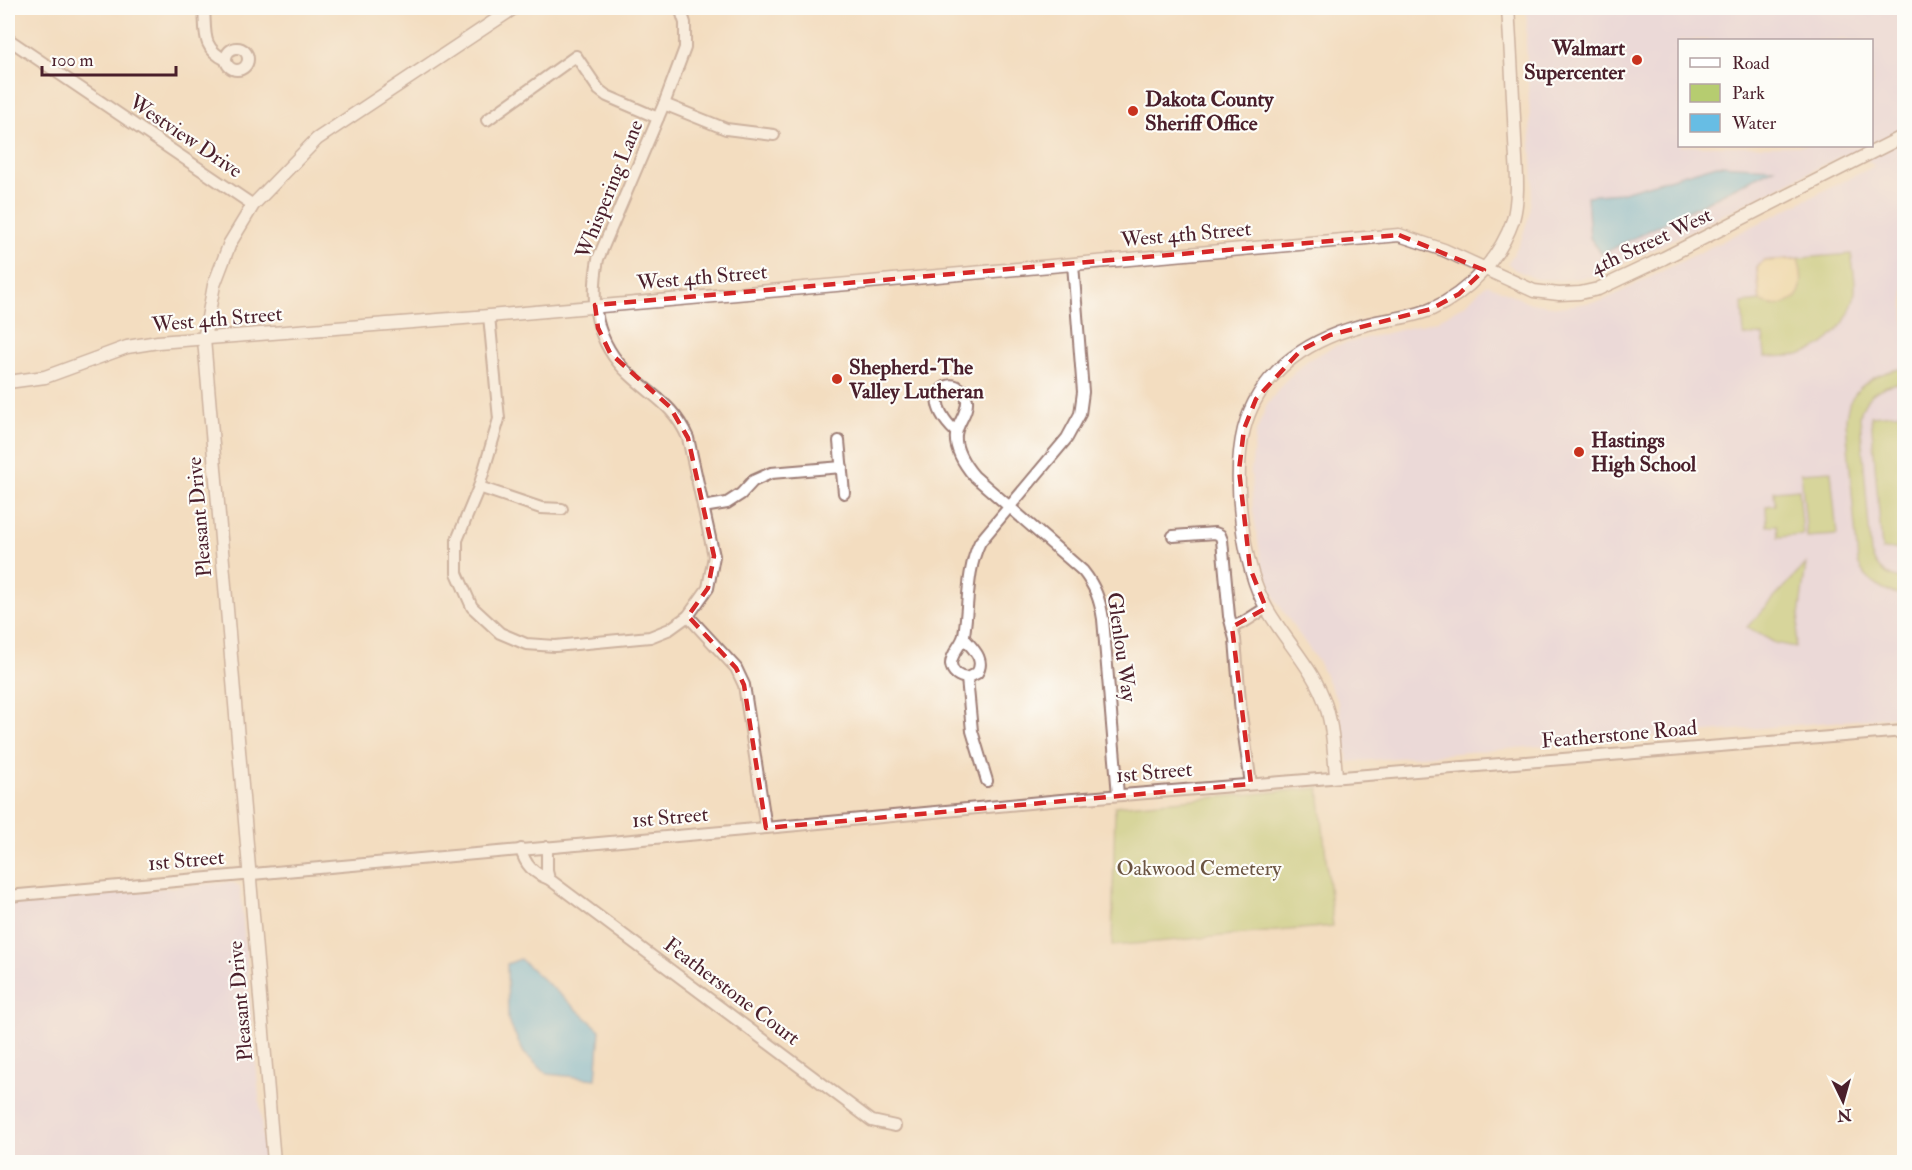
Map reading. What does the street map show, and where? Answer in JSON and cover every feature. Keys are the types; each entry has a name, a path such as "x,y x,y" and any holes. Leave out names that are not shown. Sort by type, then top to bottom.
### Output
{"street":[{"path":"204,8 208,45 217,56 226,60"},
{"name":"Pleasant Drive","path":"274,1162 204,339 214,285 231,243 253,205 317,139 514,8"},
{"name":"Whispering Lane","path":"680,8 685,23 685,48 664,104 598,259 594,280 598,328 610,353 628,374 670,407 681,422 688,438 714,556 708,588 688,616"},
{"path":"1336,776 1334,748 1326,706 1308,669 1266,608 1250,568 1241,512 1239,470 1244,429 1256,399 1276,373 1301,350 1330,335 1431,309 1459,294 1484,270 1504,239 1513,219 1517,189 1508,8"},
{"name":"Westview Drive","path":"8,39 253,205"},
{"path":"487,120 576,56 599,90 607,96 658,118"},
{"path":"664,104 726,129 774,135"},
{"name":"4th Street West","path":"1404,237 1444,250 1534,291 1559,294 1598,289 1905,136"},
{"name":"West 4th Street","path":"8,382 45,377 127,347 158,342 489,316 1399,235 1404,237"},
{"path":"964,638 979,656 980,662 973,677 967,678 955,674 951,668 954,655 964,638 971,567 975,552 980,542 1067,438 1082,407 1083,392 1073,264"},
{"path":"489,316 499,419 479,487 457,540 458,573 472,607 500,633 526,644 555,646 650,637 670,629 688,616 736,668 744,685 766,828"},
{"name":"Glenlou Way","path":"956,432 957,445 967,468 974,476 1083,571 1093,583 1100,601 1118,795"},
{"path":"839,441 844,493"},
{"path":"703,507 727,503 741,494 753,481 771,473 842,467"},
{"path":"479,487 541,508 562,509"},
{"path":"1173,536 1215,533 1220,535 1251,784"},
{"path":"1232,627 1245,622 1266,608"},
{"path":"967,678 972,731 987,781"},
{"name":"Featherstone Road","path":"1336,776 1905,731"},
{"name":"1st Street","path":"8,896 1336,776"},
{"path":"547,847 549,879"},
{"name":"Featherstone Court","path":"521,849 528,866 549,879 872,1121 895,1126"}],"highlighted area":[{"path":"1399,235 1484,270 1459,294 1431,309 1330,335 1301,350 1256,399 1244,429 1239,470 1250,568 1266,608 1232,627 1251,784 766,828 744,685 736,668 688,616 708,588 714,556 688,438 670,407 610,353 598,328 595,305"}],"shaded area":[{"name":"Hastings High School","path":"1527,8 1904,8 1904,716 1348,762 1338,702 1319,663 1277,602 1262,565 1253,510 1251,471 1256,432 1267,405 1285,381 1308,360 1335,346 1436,321 1466,304 1487,284 1531,303 1558,307 1602,301 1874,166 1861,154 1840,157 1648,252 1592,277 1562,280 1536,279 1514,269 1508,263 1521,241 1529,216 1533,179 1526,43"},
{"path":"228,882 240,887 265,1162 8,1162 8,902"}],"green space":[{"path":"1851,254 1855,283 1853,302 1844,322 1821,345 1798,355 1765,357 1763,335 1744,336 1742,303 1760,301 1757,268 1763,261"},
{"path":"1904,368 1904,382 1875,392 1865,402 1860,417 1871,553 1883,572 1904,580 1904,596 1876,585 1861,570 1858,563 1846,422 1851,400 1864,384 1882,374"},
{"path":"1904,413 1904,548 1882,550 1871,416"},
{"path":"1831,471 1837,535 1807,537 1801,473"},
{"path":"1799,489 1803,535 1778,537 1777,525 1767,526 1766,506 1775,505 1774,491"},
{"path":"1806,564 1795,647 1775,643 1747,627"},
{"name":"Oakwood Cemetery","path":"1319,788 1333,926 1112,946 1115,806"}],"sand":[{"path":"1798,259 1802,279 1796,297 1778,305 1760,301 1757,268 1763,261"}],"water":[{"path":"1717,165 1774,168 1602,254 1590,238 1587,196 1620,193"},
{"path":"520,959 600,1030 596,1079 547,1074 524,1053 508,1020 507,964"}],"place":[{"name":"Walmart Supercenter","path":"1637,60"},
{"name":"Dakota County Sheriff Office","path":"1133,111"},
{"name":"Shepherd-The Valley Lutheran","path":"837,379"},
{"name":"Hastings High School","path":"1579,452"}]}
